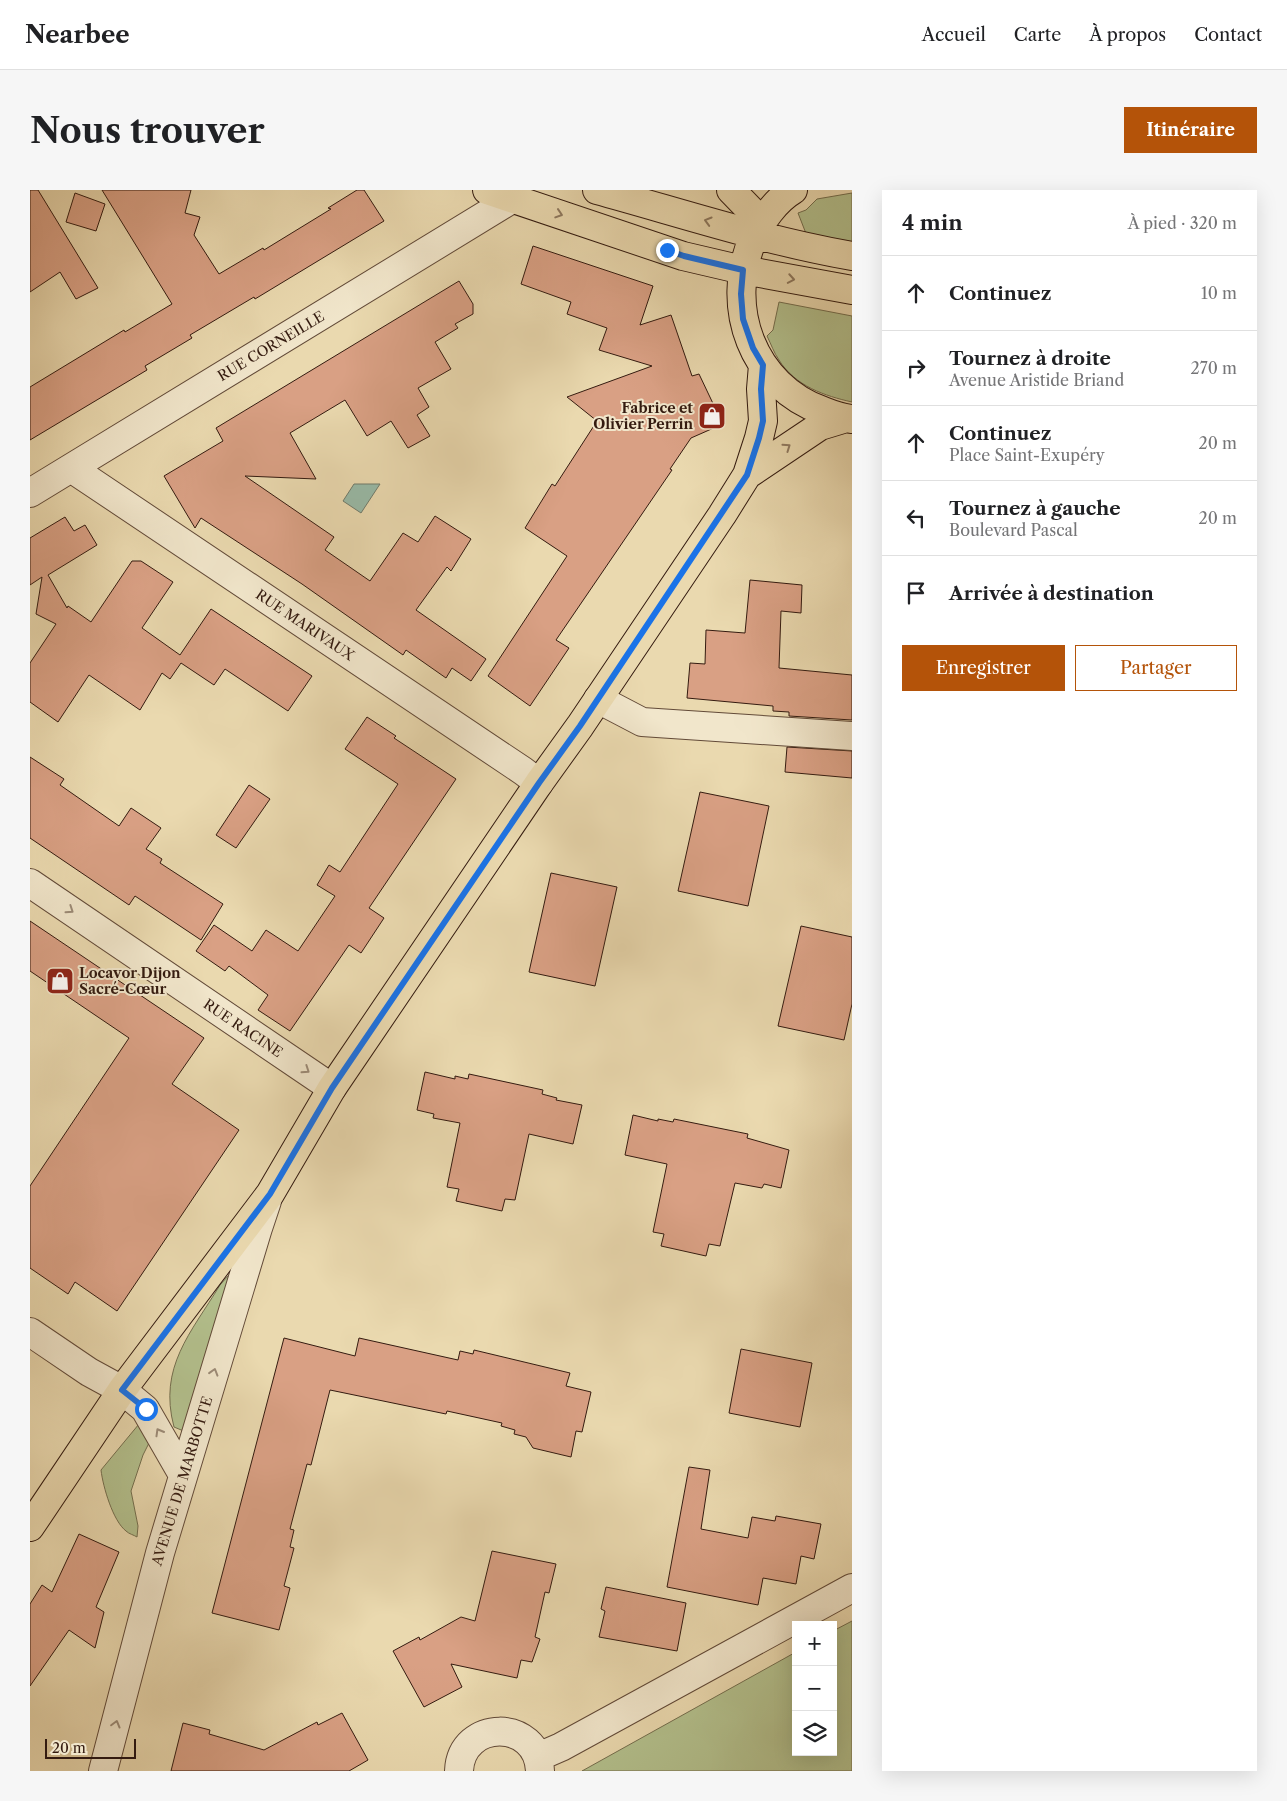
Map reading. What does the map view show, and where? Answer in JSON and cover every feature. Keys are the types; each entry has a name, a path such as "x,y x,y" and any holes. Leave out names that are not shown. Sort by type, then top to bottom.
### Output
{"main road":[{"path":"487,190 684,256 743,270 852,290"},
{"path":"597,190 758,228 818,250 852,256"},
{"path":"731,190 758,228"},
{"path":"793,190 772,210 758,228 748,251 743,270 741,294 743,319 753,348 775,380 791,395 807,406 847,419"},
{"path":"30,1527 122,1390 270,1194 332,1088 598,699 747,475 763,421 761,389 763,365"},
{"path":"747,475 820,426 847,419"}],"street":[{"name":"RUE CORNEILLE","path":"30,493 512,199"},
{"name":"RUE MARIVAUX","path":"71,468 515,765 539,783"},
{"path":"598,699 642,722 852,736"},
{"name":"RUE RACINE","path":"30,883 332,1088"},
{"name":"AVENUE DE MARBOTTE","path":"103,1771 160,1553 258,1228 270,1194"},
{"path":"30,1332 89,1372 122,1390 146,1409 183,1475"},
{"path":"459,1771 459,1763 464,1751 473,1741 484,1734 496,1731 510,1732 522,1737 532,1746 539,1764 561,1748 852,1588"}],"green space":[{"path":"852,193 852,245 810,237 805,231 798,213 806,210 817,199"},
{"path":"779,302 852,316 852,402 831,397 802,383 793,377 779,360 767,336 773,330"},
{"path":"228,1276 232,1276 186,1432 174,1427 170,1406 170,1386 174,1368 188,1335 220,1285"},
{"path":"139,1424 151,1439 143,1455 131,1491 138,1526 137,1537 126,1531 117,1520 106,1494 101,1470"},
{"path":"852,1621 852,1771 582,1771 792,1654 792,1756 837,1756 837,1629"}],"shaded area":[{"path":"354,484 380,484 361,513 343,501"}],"building":[{"path":"30,190 38,190 98,288 76,299 60,272 30,292"},
{"path":"102,190 191,190 185,213 200,217 194,235 219,274 263,248 264,250 331,209 328,208 357,190 364,190 384,221 255,299 254,297 190,335 192,338 145,366 147,370 30,440 30,387 124,330 125,332 172,304"},
{"path":"75,193 105,204 96,231 66,222"},
{"path":"533,246 653,286 640,325 671,315 692,376 699,374 718,414 716,427 691,438 670,469 672,470 556,640 569,648 530,706 488,676 567,556 525,528 552,484 555,486 597,421 567,397 652,366 599,350 607,328 567,314 571,302 521,284"},
{"path":"459,281 473,304 473,314 455,324 458,328 435,342 451,369 418,388 429,407 417,415 430,436 408,448 391,421 367,436 345,400 290,433 316,479 245,476 334,537 325,550 370,581 403,533 418,542 435,516 471,539 451,571 447,567 416,610 486,659 471,681 452,668 446,678 406,650 403,655 302,584 201,518 195,528 164,476 223,441 216,428"},
{"path":"65,517 74,531 85,525 97,545 48,575 67,608 68,606 91,622 132,561 141,561 173,582 142,628 180,655 211,609 312,676 288,711 225,669 214,685 181,663 170,679 162,673 140,710 89,675 58,722 30,702 30,663 56,624 36,614 42,577 30,585 30,538"},
{"path":"750,580 802,585 801,613 781,611 779,668 852,675 852,720 789,716 789,712 773,711 773,706 687,698 690,663 705,664 706,630 745,633"},
{"path":"367,717 396,736 394,738 456,779 369,908 384,918 361,953 349,945 290,1031 258,1010 268,995 229,966 225,971 196,951 214,925 252,951 266,930 298,951 335,896 317,885 329,865 340,872 398,784 345,749"},
{"path":"787,747 852,751 852,778 785,772"},
{"path":"30,757 64,779 60,785 119,826 131,808 161,828 146,849 162,859 160,863 223,904 201,940 135,896 129,905 30,838"},
{"path":"249,785 270,799 236,848 216,835"},
{"path":"700,792 769,806 748,906 678,891"},
{"path":"551,873 617,887 595,986 529,972"},
{"path":"30,921 204,1038 172,1084 239,1130 117,1311 75,1282 68,1294 30,1268 30,1186 129,1038 30,971"},
{"path":"801,926 852,937 852,1004 844,1040 778,1026"},
{"path":"425,1072 455,1079 455,1076 468,1079 469,1074 543,1090 542,1094 557,1098 556,1100 582,1105 573,1144 529,1134 515,1200 505,1199 502,1211 456,1201 459,1189 447,1187 460,1123 433,1118 434,1114 417,1110"},
{"path":"633,1115 658,1121 658,1119 673,1122 674,1119 748,1134 747,1138 789,1150 781,1188 764,1184 762,1188 735,1183 720,1246 709,1244 706,1256 661,1246 664,1234 653,1232 667,1164 625,1155"},
{"path":"284,1338 355,1356 359,1338 458,1360 460,1351 473,1354 474,1350 570,1373 566,1386 591,1392 582,1432 576,1431 571,1457 533,1448 526,1437 514,1434 515,1430 501,1426 502,1423 447,1411 446,1414 330,1390 311,1465 307,1464 290,1529 294,1530 290,1547 294,1548 284,1586 290,1588 279,1630 212,1613"},
{"path":"741,1349 812,1363 800,1427 729,1413"},
{"path":"689,1467 710,1470 701,1529 748,1538 752,1517 775,1521 776,1516 821,1524 814,1559 801,1556 796,1584 763,1578 758,1605 667,1587"},
{"path":"79,1534 119,1552 96,1607 104,1612 95,1648 69,1630 30,1686 30,1604 42,1585 52,1592"},
{"path":"492,1551 556,1564 549,1593 545,1592 535,1637 540,1639 532,1662 521,1660 517,1678 451,1664 462,1687 424,1707 393,1651 419,1637 420,1640 461,1617 475,1621"},
{"path":"606,1587 686,1603 677,1651 599,1637 605,1611 601,1609"},
{"path":"342,1713 368,1760 349,1771 171,1771 183,1723 210,1730 209,1734 264,1750 317,1722 318,1725"}],"place":[{"name":"Fabrice et Olivier Perrin","path":"712,416"},
{"name":"Locavor Dijon Sacré-Cœur","path":"60,981"}],"route":[{"path":"146,1409 122,1390 270,1194 332,1088 539,783 580,726 747,475 759,438 764,408 761,389 763,365 753,348 743,319 741,294 743,270 667,250"}]}
